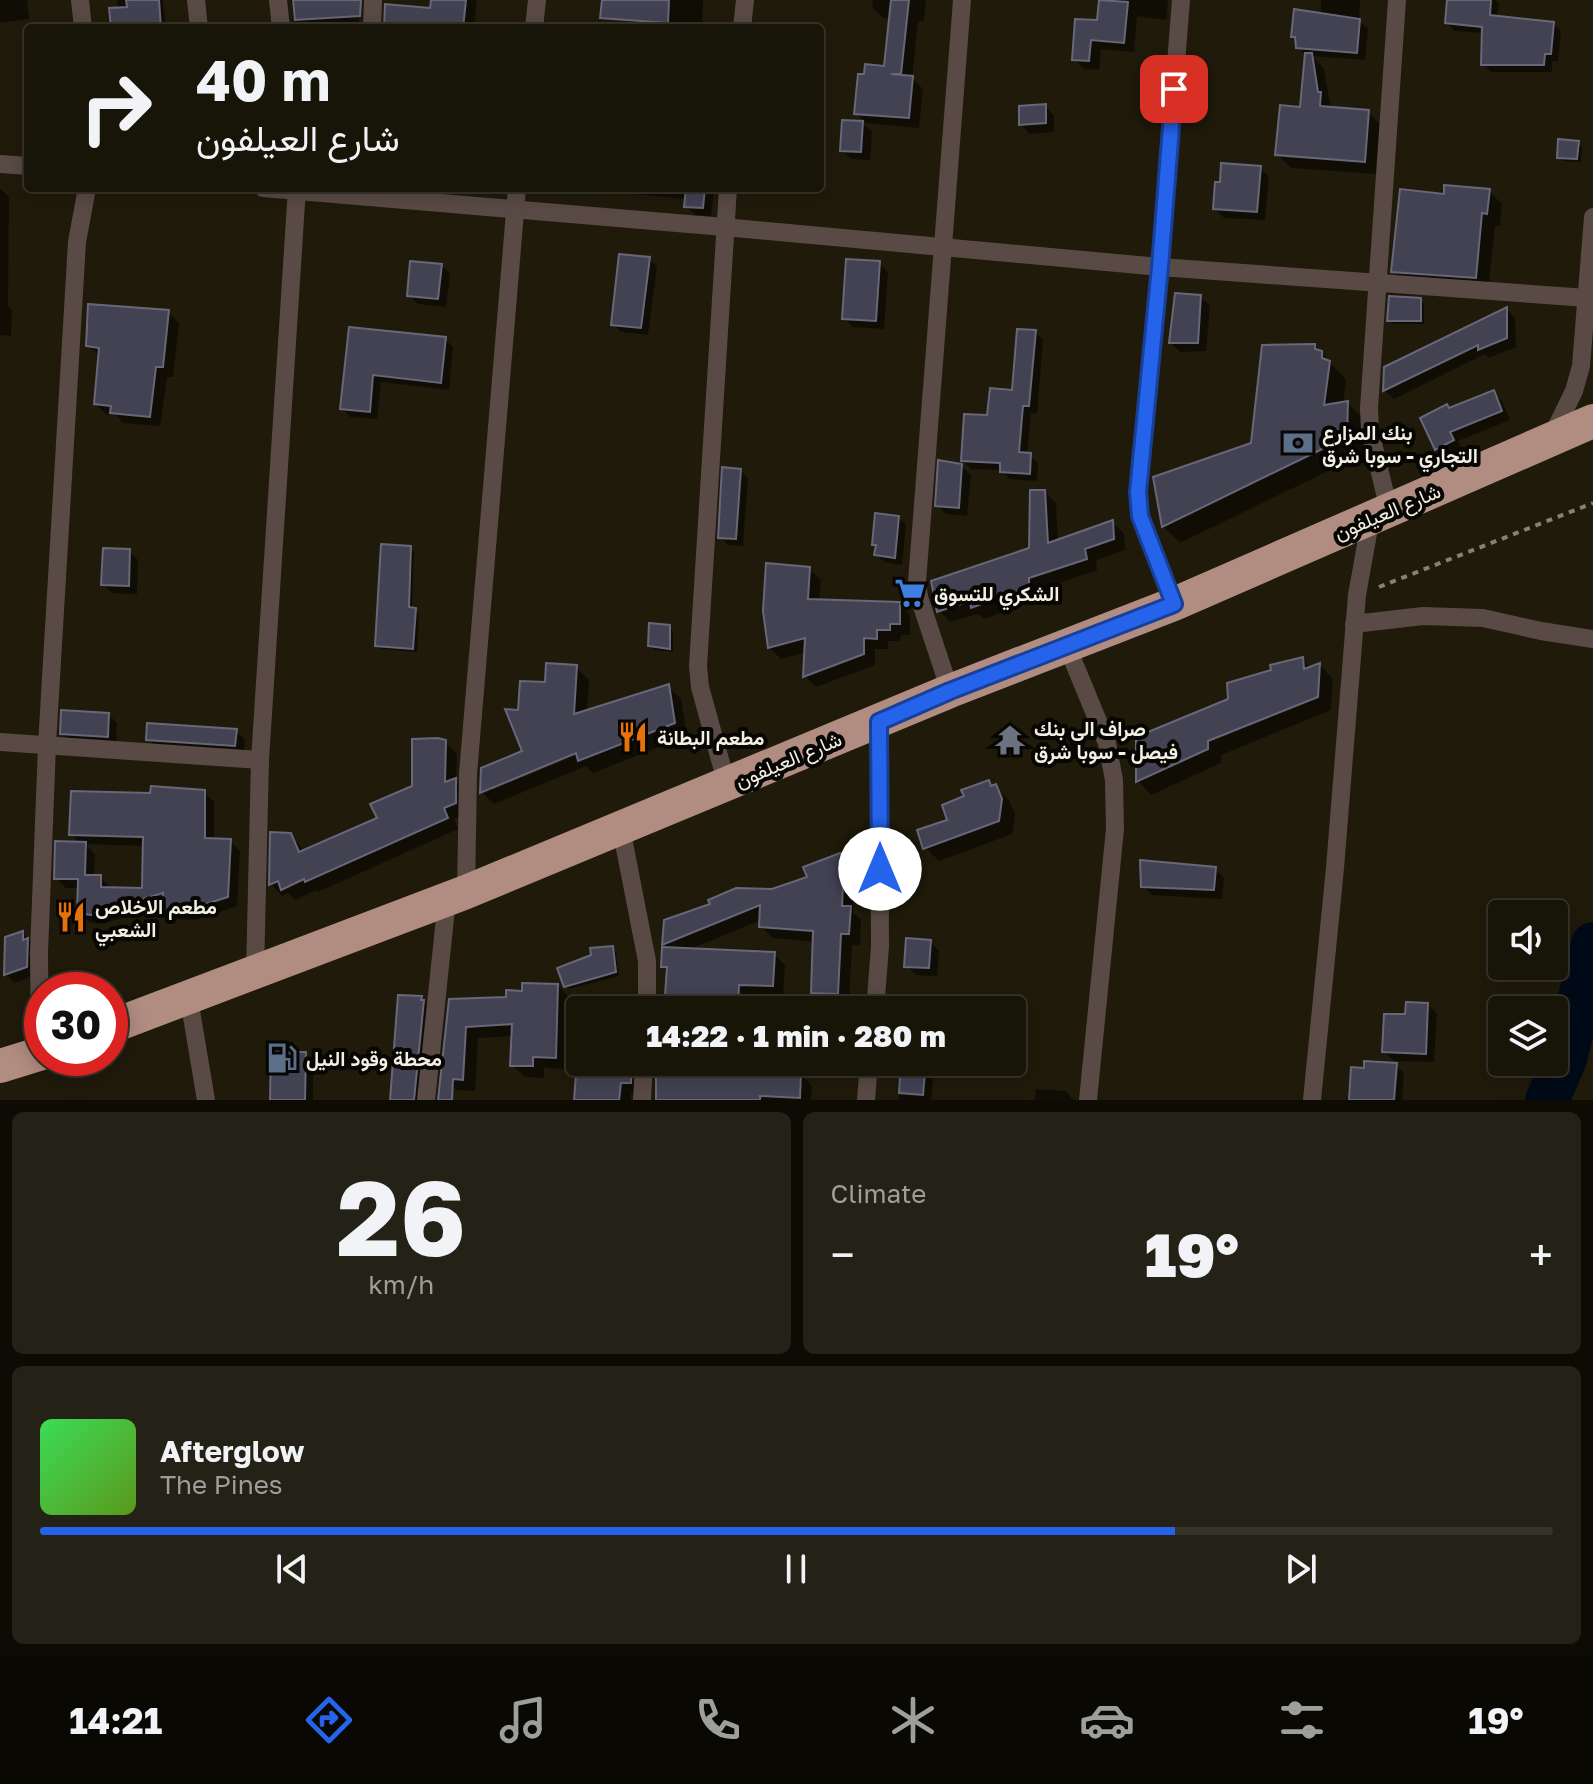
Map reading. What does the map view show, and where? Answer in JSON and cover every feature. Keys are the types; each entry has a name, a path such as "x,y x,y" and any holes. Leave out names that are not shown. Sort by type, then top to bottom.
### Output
{"highway":[{"name":"شارع العيلفون","path":"128,1021 457,895 950,691 1174,604 1593,421"},
{"path":"0,1066 24,1059"}],"street":[{"path":"80,0 83,24"},
{"path":"196,0 199,24"},
{"path":"278,0 281,24"},
{"path":"372,24 373,0"},
{"path":"534,24 537,0"},
{"path":"742,24 745,0"},
{"path":"950,691 919,597 917,582 962,0"},
{"path":"1174,604 1140,516 1138,492 1181,0"},
{"path":"1312,1100 1357,595 1380,514 1370,431 1397,0"},
{"path":"0,164 24,166"},
{"path":"39,972 47,745 77,242 86,192"},
{"path":"255,973 260,760 297,192"},
{"path":"342,192 1160,267 1587,298"},
{"path":"426,1100 457,895 517,192"},
{"path":"727,785 700,687 698,666 728,192"},
{"path":"1550,439 1574,391 1581,366 1593,217"},
{"path":"1354,624 1423,616 1483,618 1593,639"},
{"path":"1067,646 1107,743 1114,780 1115,829 1088,1100"},
{"path":"876,996 880,946 879,722"},
{"path":"0,742 260,760"},
{"path":"621,828 647,961 647,996"},
{"path":"189,999 206,1100"},
{"path":"642,1100 643,1076"},
{"path":"866,1100 868,1076"}],"path":[{"path":"1357,595 1593,503"}],"building":[{"path":"126,0 159,0 161,24 111,24 109,8 127,7"},
{"path":"293,0 361,0 360,16 295,20"},
{"path":"431,0 466,0 463,24 384,24 385,4 430,8"},
{"path":"602,0 669,0 668,23 600,18"},
{"path":"891,0 909,0 901,74 891,74 913,76 909,118 854,114 858,74 864,74 865,64 884,66"},
{"path":"1099,0 1128,2 1124,43 1091,40 1089,61 1072,60 1075,19 1097,20"},
{"path":"1447,0 1491,0 1490,15 1554,22 1551,54 1545,54 1544,65 1481,65 1482,27 1445,23"},
{"path":"1294,9 1360,19 1357,53 1296,48 1295,37 1291,37"},
{"path":"1305,53 1312,53 1318,92 1321,92 1320,106 1369,110 1365,162 1275,155 1280,105 1300,107"},
{"path":"1046,104 1046,123 1019,125 1019,106"},
{"path":"842,120 863,121 861,152 840,151"},
{"path":"1558,139 1579,141 1577,159 1557,158"},
{"path":"1221,163 1261,166 1257,212 1213,209 1215,182 1220,182"},
{"path":"1444,185 1490,189 1487,214 1482,213 1476,278 1391,272 1400,189 1444,194"},
{"path":"686,192 705,192 703,208 684,207"},
{"path":"619,254 650,257 641,328 611,325"},
{"path":"846,259 880,261 876,321 842,319"},
{"path":"410,261 442,264 438,299 407,296"},
{"path":"1175,293 1201,295 1198,343 1169,343"},
{"path":"1389,296 1421,298 1421,321 1387,321"},
{"path":"88,304 169,310 163,367 156,367 150,417 110,413 111,406 94,404 99,348 86,346"},
{"path":"1507,307 1507,338 1478,350 1478,345 1383,391 1384,367"},
{"path":"349,327 446,337 441,383 373,375 370,412 340,409"},
{"path":"1017,329 1036,330 1029,406 1023,406 1019,452 1031,453 1030,474 1000,472 1000,463 961,461 964,414 987,415 990,388 1012,390"},
{"path":"1315,344 1315,349 1322,351 1322,358 1330,361 1324,405 1348,401 1347,437 1162,527 1153,477 1251,443 1262,345"},
{"path":"1494,390 1502,411 1450,432 1454,440 1435,450 1420,418 1447,404 1449,408"},
{"path":"938,460 962,464 959,508 935,506"},
{"path":"722,467 741,469 736,539 718,538"},
{"path":"1030,490 1045,490 1048,543 1113,520 1114,539 1085,549 1087,559 1029,578 1029,587 971,608 970,601 937,612 931,581 1029,548"},
{"path":"875,513 899,516 895,558 874,555"},
{"path":"381,544 411,546 409,607 416,608 413,649 375,646"},
{"path":"103,548 130,549 129,586 101,585"},
{"path":"766,563 810,567 808,599 900,602 900,624 890,624 890,630 877,630 877,639 864,638 864,654 803,677 805,638 768,648 763,611"},
{"path":"649,623 670,625 670,649 648,646"},
{"path":"1303,657 1304,669 1320,663 1318,697 1208,741 1208,749 1136,782 1136,737 1228,699 1227,683 1271,670 1270,665"},
{"path":"546,663 577,665 574,714 669,684 675,723 578,761 576,753 480,793 481,768 522,751 505,709 518,710 520,681 545,682"},
{"path":"61,710 109,713 108,737 60,734"},
{"path":"147,723 237,729 235,746 146,740"},
{"path":"412,739 446,740 445,782 456,778 456,803 444,808 448,818 305,882 304,879 281,890 278,881 269,885 270,832 291,833 299,852 377,818 370,804 412,786"},
{"path":"989,780 991,786 996,784 1002,799 999,821 923,849 917,830 947,820 942,805 964,796 961,790"},
{"path":"151,786 205,790 205,838 231,839 228,897 184,911 162,910 163,893 91,915 77,913 78,879 54,879 55,841 86,842 85,875 101,875 101,887 142,888 143,837 69,835 71,791 150,793"},
{"path":"840,853 844,864 842,906 851,906 849,934 841,934 838,994 811,993 813,931 759,927 760,905 662,945 664,920 710,904 708,900 736,888 772,889 807,877 803,867"},
{"path":"1140,860 1216,867 1214,890 1141,887"},
{"path":"23,931 23,940 28,938 27,967 4,975 5,937"},
{"path":"906,938 931,940 929,968 904,967"},
{"path":"613,946 616,972 564,987 557,968 591,955 590,948"},
{"path":"662,947 775,952 773,986 739,985 739,996 665,996 667,967 661,967"},
{"path":"522,983 558,984 556,1058 533,1057 533,1066 510,1066 512,1024 466,1027 463,1080 453,1079 452,1100 438,1100 449,999 506,997 506,990 522,991"},
{"path":"398,995 422,996 421,1000 424,1000 414,1100 390,1100"},
{"path":"1406,1002 1428,1003 1426,1054 1382,1052 1384,1014 1405,1014"},
{"path":"271,1052 306,1052 305,1100 270,1100"},
{"path":"1364,1061 1397,1063 1394,1100 1349,1100 1351,1067 1364,1068"},
{"path":"576,1076 631,1076 631,1083 621,1083 619,1100 574,1100"},
{"path":"656,1076 801,1076 800,1098 760,1096 760,1100 656,1100"},
{"path":"900,1076 925,1076 923,1095 899,1093"}],"waterway":[{"path":"1547,1100 1565,1059 1593,944"}],"place":[{"name":"بنك المزارع التجاري - سوبا شرق","path":"1298,443"},
{"name":"الشكري للتسوق","path":"910,593"},
{"name":"مطعم البطانة","path":"633,737"},
{"name":"صراف الي بنك فيصل - سوبا شرق","path":"1010,740"},
{"name":"مطعم الاخلاص الشعبي","path":"71,917"},
{"name":"محطة وقود النيل","path":"282,1058"}],"route":[{"path":"880,869 879,722 950,691 1174,604 1140,516 1138,492 1174,89"}]}
